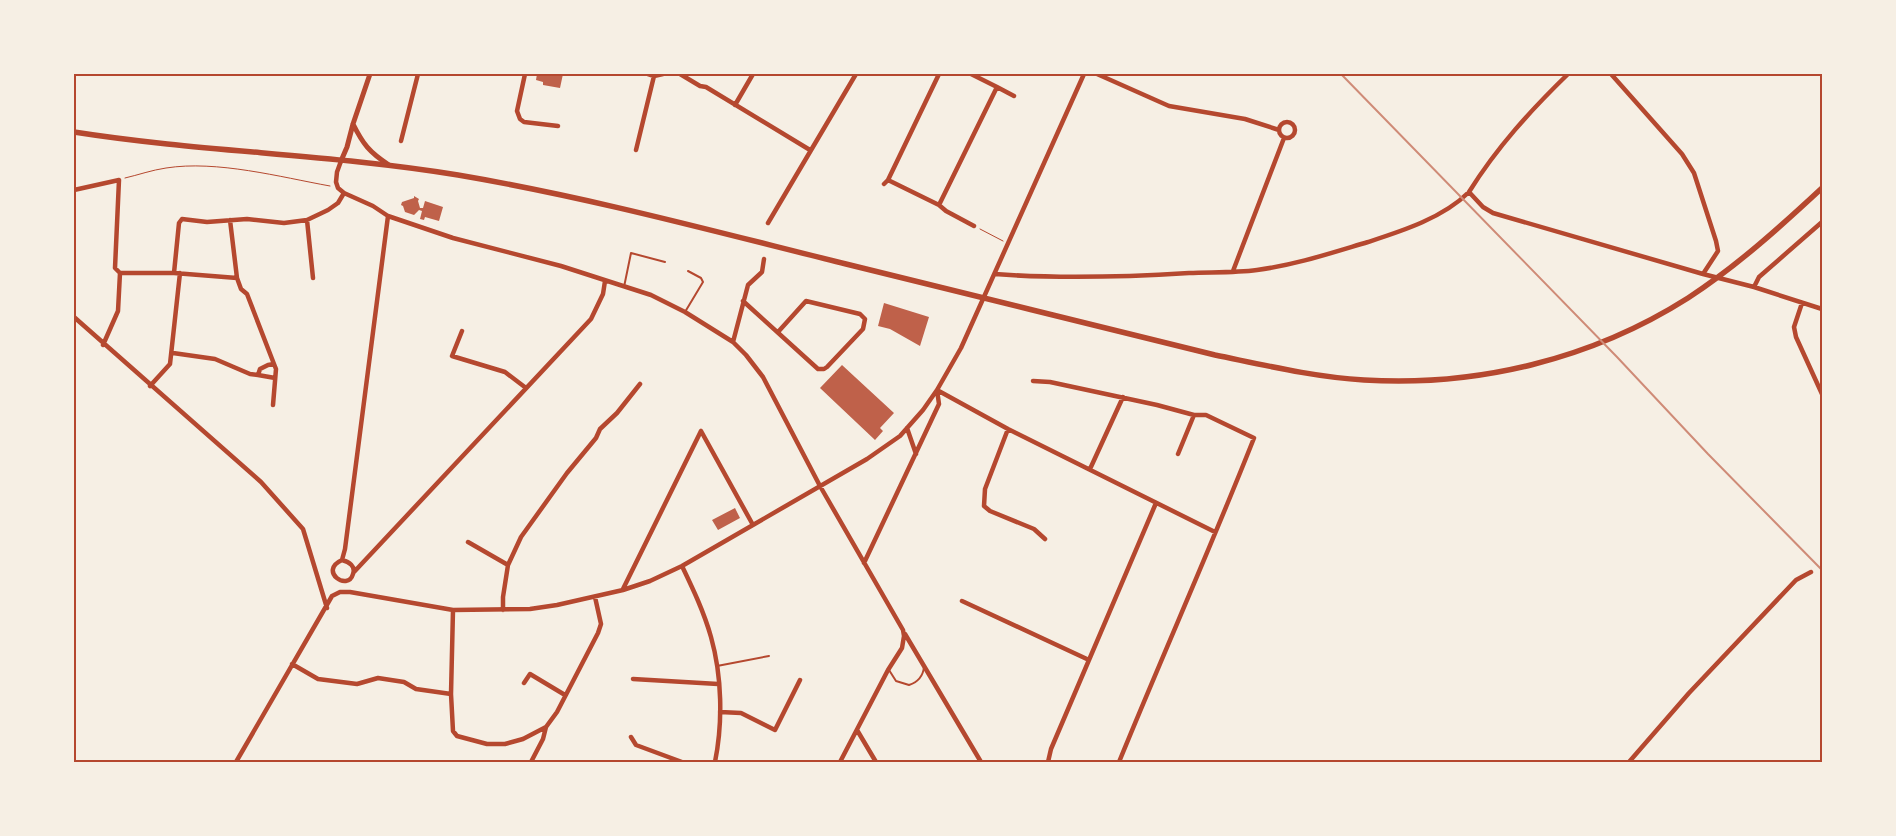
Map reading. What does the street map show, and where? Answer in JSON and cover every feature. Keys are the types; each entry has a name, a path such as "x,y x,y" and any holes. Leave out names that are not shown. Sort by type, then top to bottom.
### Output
{"main road":[{"path":"74,132 150,143 389,165 557,194 695,226 1215,355 1301,373 1390,381 1457,378 1522,368 1555,360 1615,336 1665,311 1730,268 1772,234 1822,188"}],"street":[{"path":"370,74 347,148 337,172 336,182 338,188 344,193 374,206 388,216 454,238 561,266 651,295 685,312 733,342 763,377 820,486 864,564 981,762"},
{"path":"401,140 418,74"},
{"path":"525,74 517,110 520,119 524,122 558,126"},
{"path":"648,74 654,76 663,74"},
{"path":"680,74 700,86 706,87 810,150"},
{"path":"735,105 753,74"},
{"path":"768,223 856,74"},
{"path":"884,184 888,180 939,74"},
{"path":"971,74 1014,96"},
{"path":"236,762 292,664 327,608 332,596 340,592 350,592 453,610 503,610 557,605 595,598 650,581 682,566 867,459 900,436 923,410 955,360 1084,74"},
{"path":"1097,74 1169,106 1245,119 1279,130 1284,138"},
{"path":"995,274 1059,277 1256,271 1297,263 1387,236 1438,214 1462,199 1469,192 1503,142 1568,74"},
{"path":"1611,74 1682,154 1694,173 1718,251 1703,274"},
{"path":"636,150 654,76"},
{"path":"939,205 997,87"},
{"path":"1279,130 1281,125 1285,123 1292,125 1293,135 1289,138 1284,138"},
{"path":"353,124 364,146 389,165"},
{"path":"1232,271 1284,138"},
{"path":"74,190 119,180 115,268 120,274 118,311 103,345"},
{"path":"888,180 939,205 946,211 974,226"},
{"path":"1469,192 1493,213 1754,287 1822,309"},
{"path":"174,273 179,223 182,219 207,222 246,219 284,222 307,220 328,210 338,202 344,193"},
{"path":"388,216 346,549 342,560 336,563 333,569 334,576 338,580 346,581 350,578 591,319 604,294 605,281"},
{"path":"230,220 236,278 247,294 272,353 275,378 273,405"},
{"path":"307,220 313,278"},
{"path":"1754,287 1759,277 1822,222"},
{"path":"733,342 748,285 762,272 764,260"},
{"path":"120,274 180,273 236,278"},
{"path":"150,386 170,364 180,273"},
{"path":"743,301 818,369 824,369 863,329 865,319 860,314 806,301 778,332"},
{"path":"1802,303 1794,327 1796,337 1822,394"},
{"path":"74,317 103,345 261,482 299,524 305,535 327,608"},
{"path":"462,331 452,356 505,372 526,388"},
{"path":"172,353 215,358 250,374 275,378"},
{"path":"258,375 260,368 268,364 274,364"},
{"path":"1033,381 1050,382 1122,397 1194,415 1206,415 1254,438 1119,762"},
{"path":"503,610 508,565 521,537 538,512 596,438 600,429 617,413 640,384"},
{"path":"937,390 1008,429 1215,532"},
{"path":"864,564 939,404 937,390"},
{"path":"1090,469 1122,397"},
{"path":"1178,454 1194,415"},
{"path":"907,428 916,454"},
{"path":"1008,429 985,489 984,506 990,511 1034,529 1045,539"},
{"path":"623,590 701,431 753,526"},
{"path":"1048,762 1156,503"},
{"path":"468,542 508,565"},
{"path":"342,560 348,562 354,572"},
{"path":"682,566 711,637 717,666 720,737 715,762"},
{"path":"1628,762 1689,693 1796,580 1810,572"},
{"path":"531,762 543,739 546,727 557,712 598,633 601,624 595,598"},
{"path":"962,601 1089,660"},
{"path":"453,610 453,731 458,736 486,744 505,744 523,739 546,727"},
{"path":"840,762 888,670 902,648 903,630"},
{"path":"292,664 318,679 357,684 378,678 404,682 416,689 452,694"},
{"path":"524,683 530,674 565,695"},
{"path":"633,679 718,684"},
{"path":"720,712 740,713 774,730 800,680"},
{"path":"857,730 876,762"},
{"path":"631,737 636,745 682,762"}],"lane":[{"path":"624,287 632,253 666,262"},
{"path":"685,312 702,282 701,278 688,271"},
{"path":"717,666 769,656"},
{"path":"888,670 896,681 909,685 919,680 924,665"}],"path":[{"path":"124,178 166,168 228,168 271,174 338,188"},
{"path":"974,226 1008,244"}],"building":[{"path":"537,74 563,74 560,88 543,85 543,82 536,80"},
{"path":"414,196 419,199 420,208 423,208 425,201 443,207 439,221 425,217 424,220 420,219 422,211 419,210 414,215 405,212 401,205 402,202 414,198"},
{"path":"884,303 929,317 920,346 890,329 878,326"},
{"path":"842,365 894,413 880,428 883,431 875,440 820,388"},
{"path":"735,508 740,518 718,530 712,520"}],"railway":[{"path":"1341,74 1822,570"}]}
